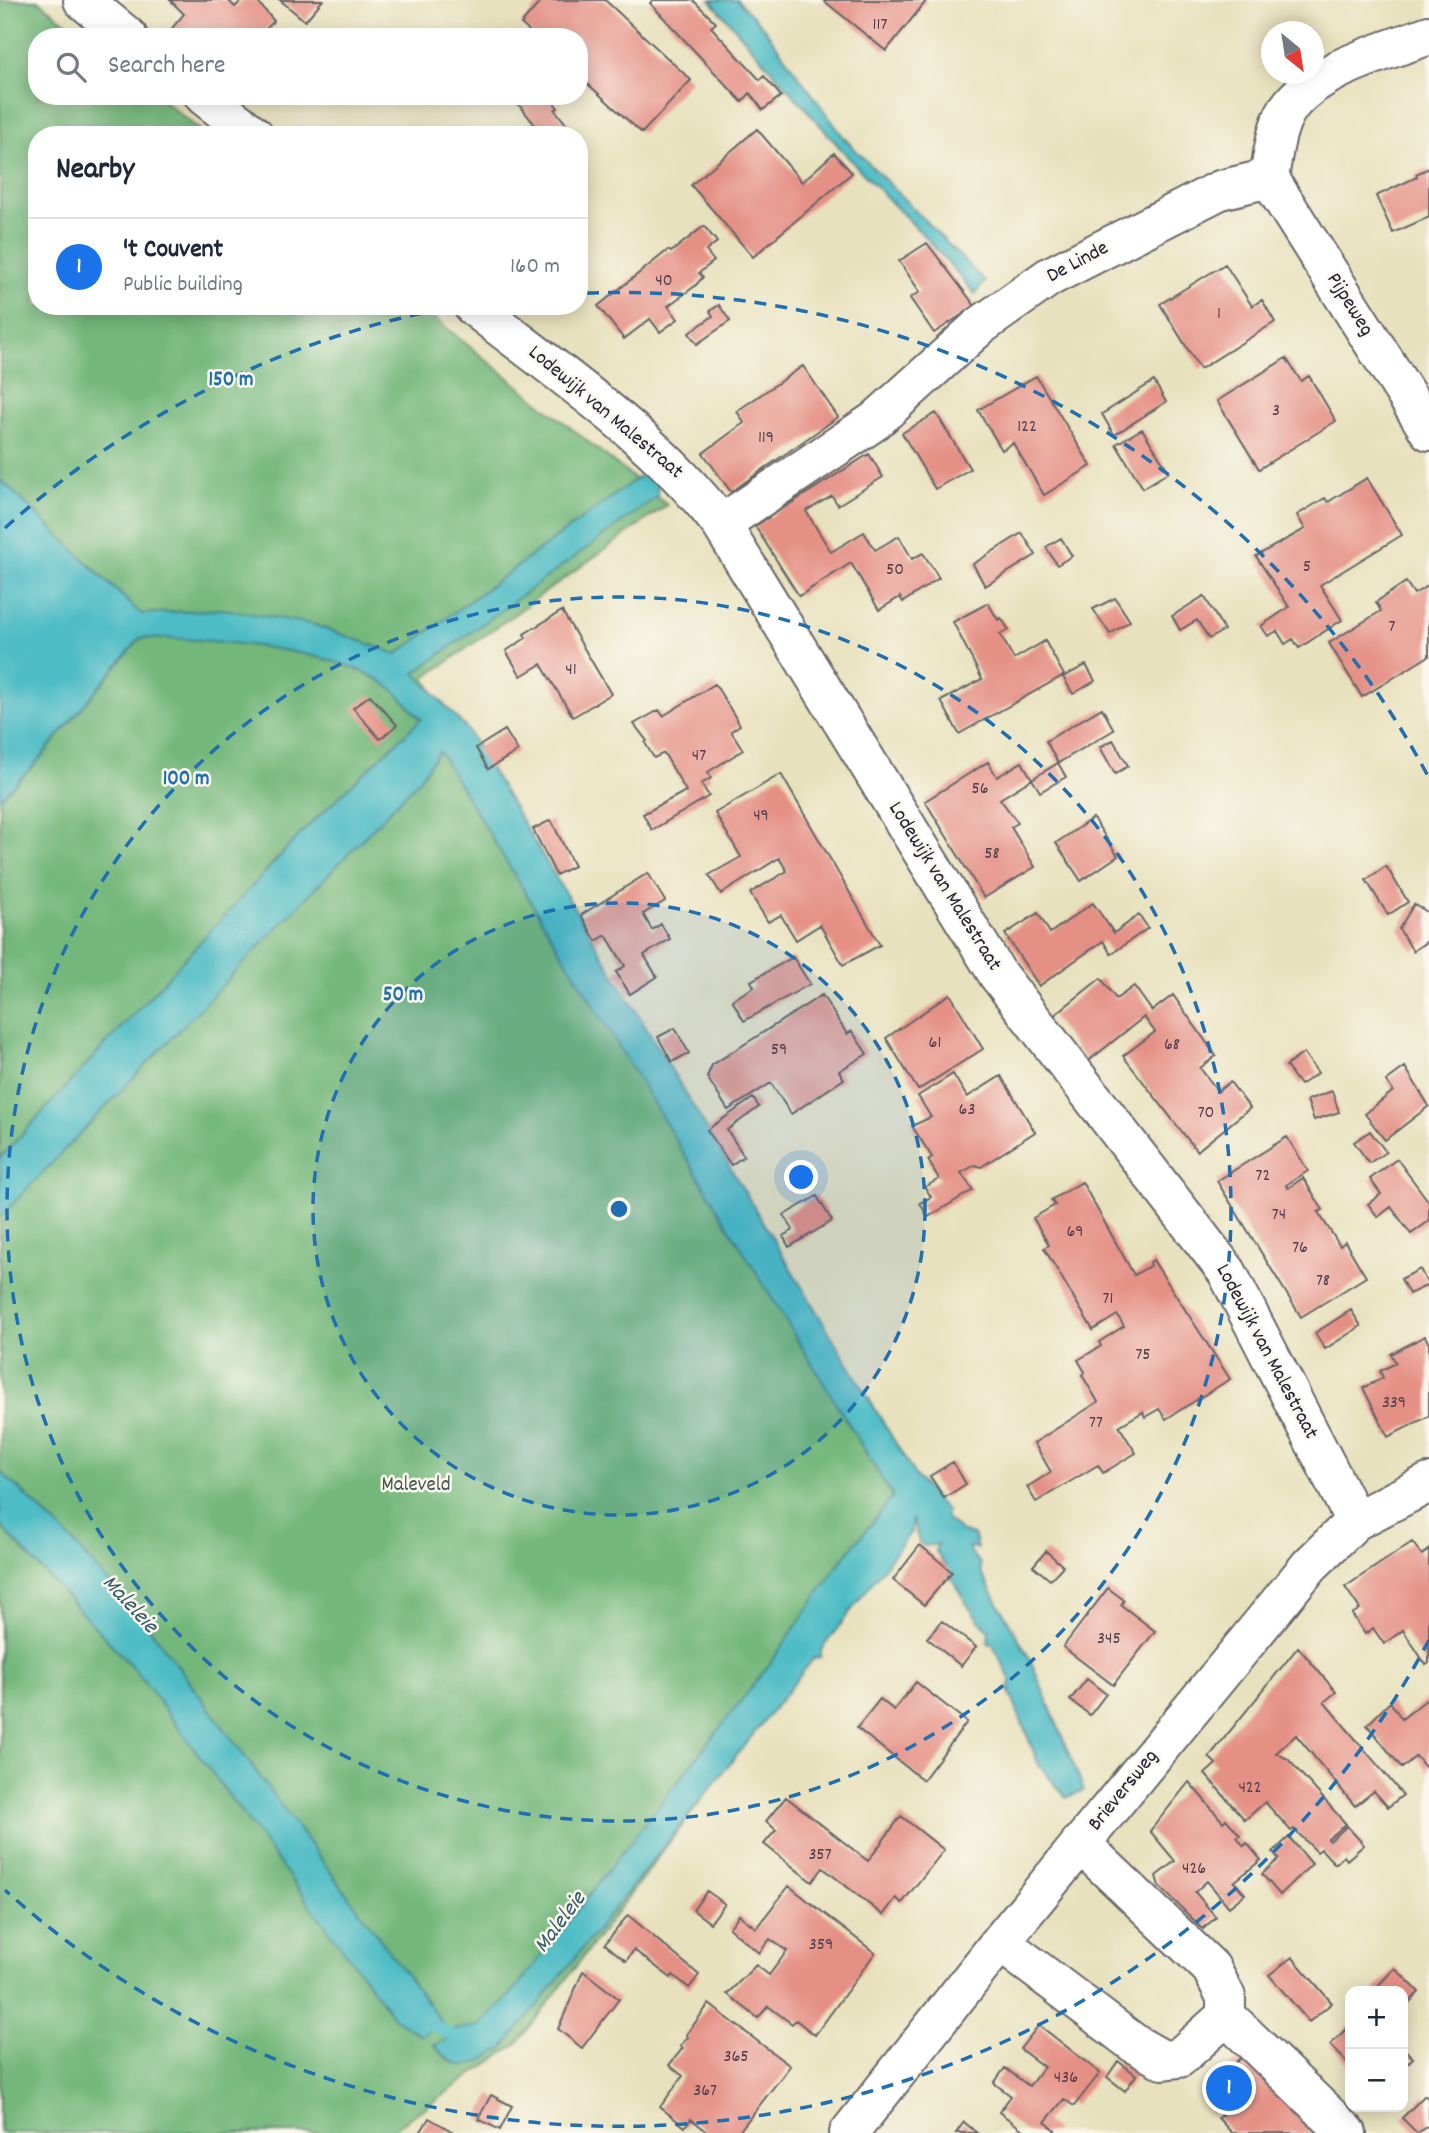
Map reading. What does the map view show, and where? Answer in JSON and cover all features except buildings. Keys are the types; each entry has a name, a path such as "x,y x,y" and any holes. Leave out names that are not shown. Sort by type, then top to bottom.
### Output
{"street":[{"path":"83,0 117,28"},
{"path":"1269,178 1277,137 1286,111 1310,85 1429,35"},
{"path":"216,105 242,126"},
{"name":"Pijpeweg","path":"1269,178 1429,431"},
{"name":"De Linde","path":"721,524 875,421 980,326 1049,277 1220,190 1269,178"},
{"name":"Lodewijk van Malestraat","path":"485,315 612,414 674,467 721,524 998,975 1227,1272 1355,1521"},
{"name":"Brieversweg","path":"849,2133 1080,1843 1310,1565 1355,1521 1429,1483"},
{"path":"1080,1843 1211,1968 1226,1997 1226,2016 1347,2133"},
{"path":"1000,1942 1135,2044 1163,2060 1179,2058 1226,2016"}],"green space":[{"name":"Maleveld","path":"0,0 38,0 73,28 28,28 28,105 169,105 195,126 28,126 28,315 430,315 667,505 425,678 918,1513 518,2043 388,2133 0,2133 0,798 35,764 139,639 141,615 0,479"}],"water":[{"path":"710,0 737,0 763,27 845,139 985,282 975,294 928,240 856,166"},
{"path":"646,472 658,480 657,497 415,673 466,728 916,1477 946,1511 946,1518 960,1531 974,1535 977,1549 969,1547 969,1552 980,1563 981,1573 1030,1659 1084,1790 1066,1798 1039,1765 1009,1690 1011,1681 993,1644 988,1644 989,1631 959,1592 935,1550 938,1544 925,1546 919,1542 912,1518 911,1532 821,1650 821,1657 814,1658 500,2052 497,2051 471,2065 464,2065 450,2060 434,2045 455,2036 454,2029 479,2026 513,1992 772,1661 840,1562 893,1497 439,751 418,781 0,1217 0,1158 305,829 421,719 391,688 368,674 340,663 234,643 140,638 35,764 0,798 0,479 141,614 224,609 312,624 397,654"},
{"path":"0,1471 63,1531 148,1626 441,2021 422,2036 395,2019 137,1672 0,1525"}],"waterway":[{"name":"Maleleie","path":"421,2018 469,2045"}],"place":[{"name":"'t Couvent","path":"1229,2088"}]}
